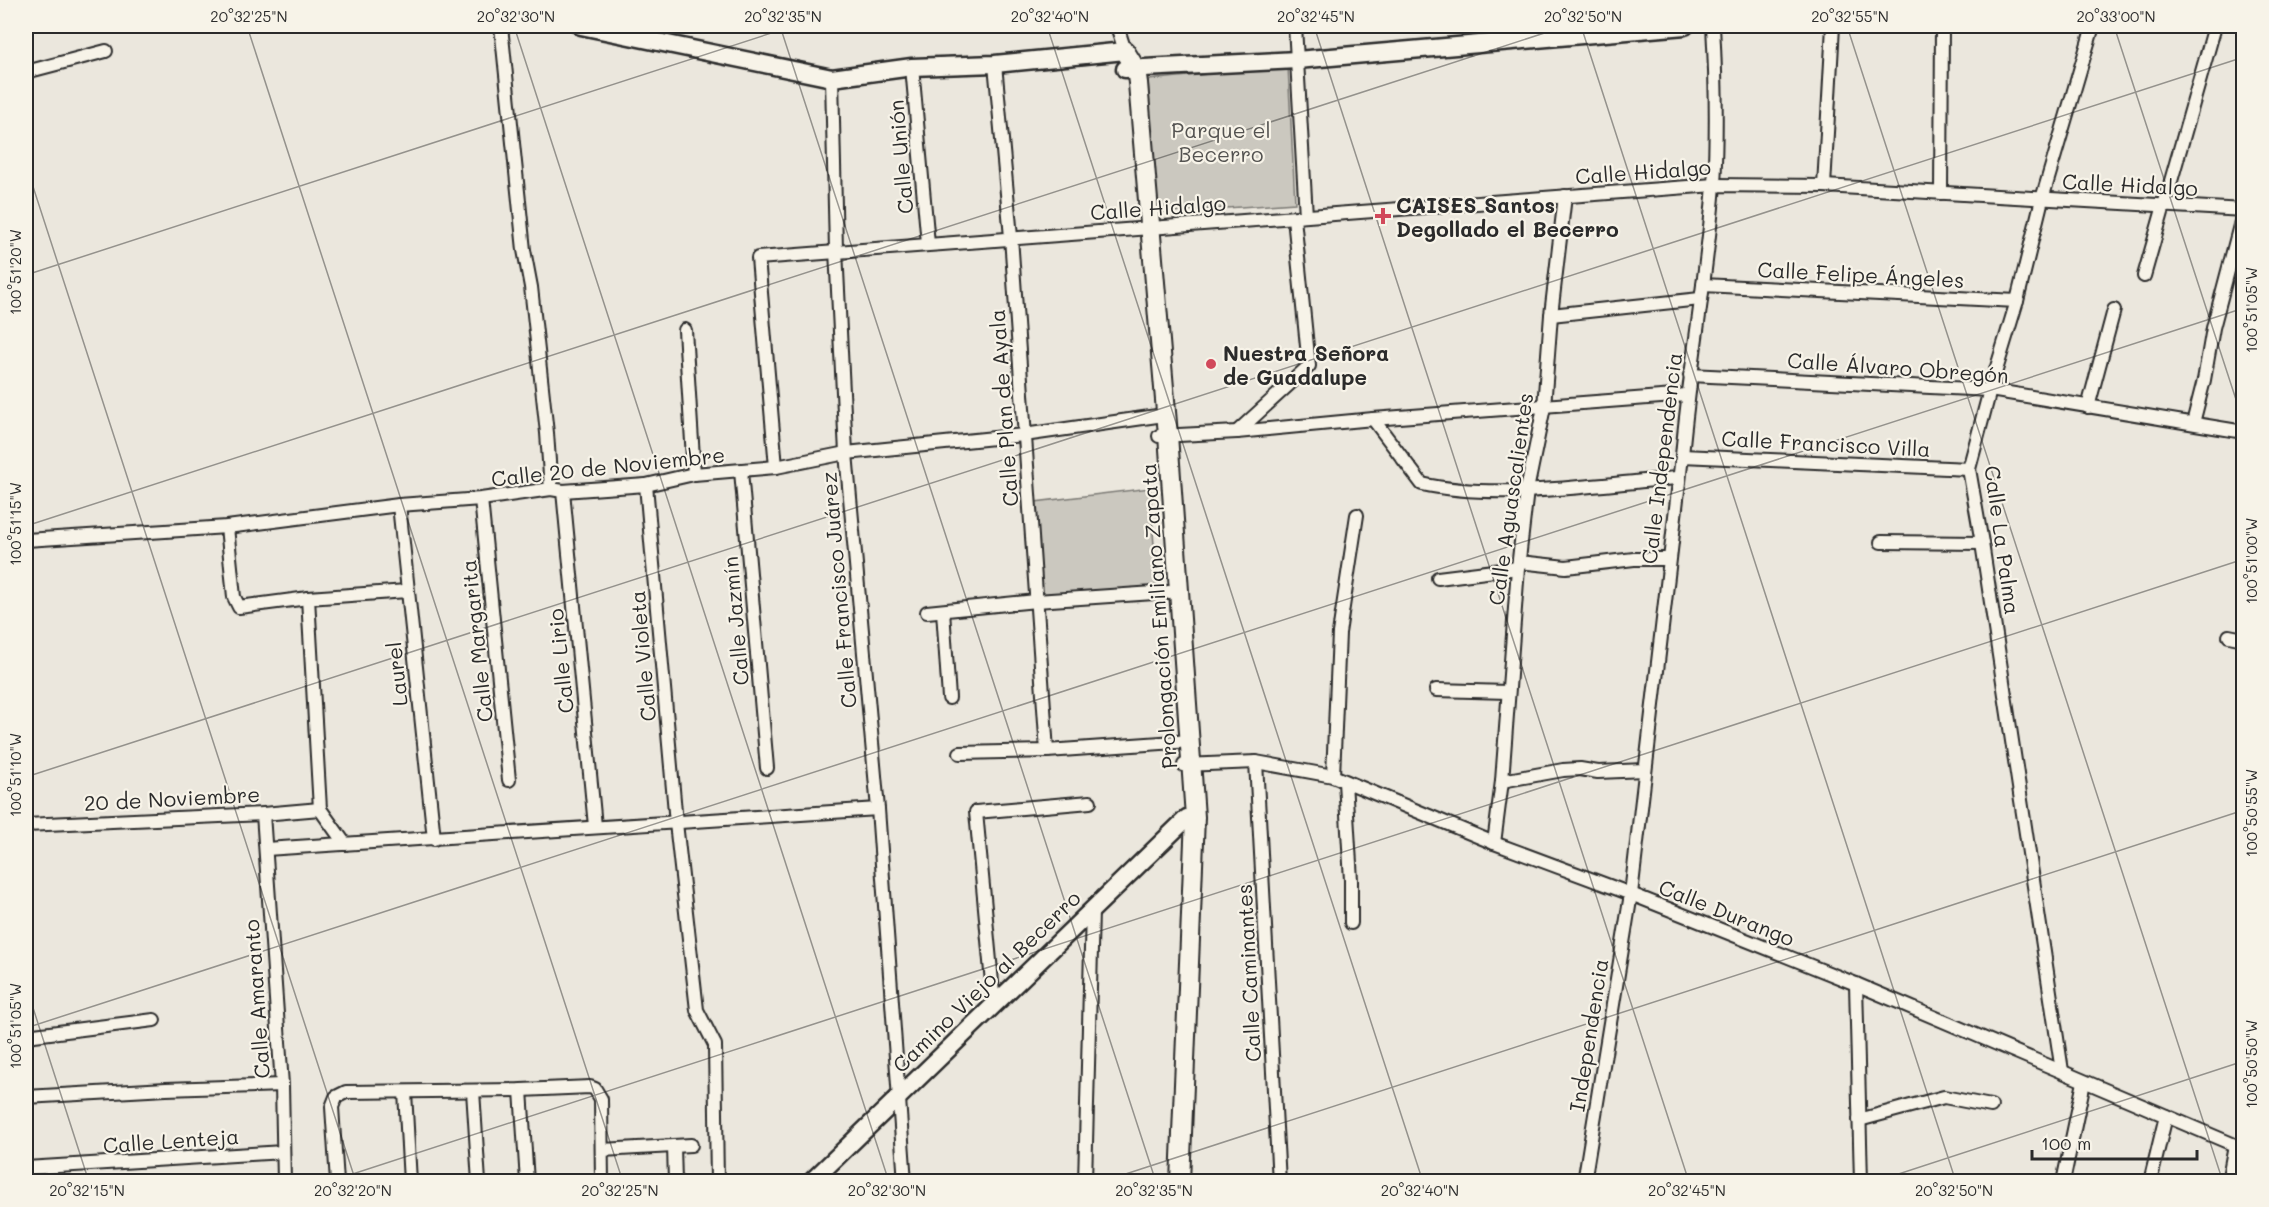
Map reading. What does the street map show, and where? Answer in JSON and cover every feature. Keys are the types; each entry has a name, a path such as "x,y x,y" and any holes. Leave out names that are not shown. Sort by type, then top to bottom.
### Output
{"main road":[{"name":"Prolongación Emiliano Zapata","path":"1129,63 1164,435 1191,818 1180,1182"},
{"name":"Prolongación Emiliano Zapata","path":"1144,227 1157,416 1164,435 1169,592 1185,741"},
{"name":"Prolongación Emiliano Zapata","path":"1168,1182 1191,818"}],"street":[{"name":"Calle Lirio","path":"501,26 524,250 531,287 557,490 596,826"},
{"path":"581,26 832,78 912,67 1297,60 1685,26"},
{"name":"Prolongación Emiliano Zapata","path":"1117,26 1129,63"},
{"path":"1237,432 1309,366 1300,217 1295,26"},
{"name":"Calle Independencia","path":"1631,894 1682,456 1687,395 1703,285 1714,184 1716,95 1713,26"},
{"path":"1824,186 1833,26"},
{"path":"1941,193 1942,26"},
{"name":"Calle La Palma","path":"2062,1071 1969,469 2017,302 2042,199 2093,26"},
{"path":"2144,276 2215,26"},
{"path":"26,72 106,51"},
{"name":"Calle Plan de Ayala","path":"995,64 1011,237 1047,751"},
{"name":"Calle Unión","path":"912,67 927,244"},
{"name":"Calle Francisco Juárez","path":"832,78 836,250 846,453 878,809 905,1182"},
{"name":"Calle Hidalgo","path":"776,467 758,258 836,250 1300,217 1714,184 1824,186 2244,210"},
{"name":"Calle Aguascalientes","path":"1494,843 1502,781 1518,565 1527,490 1544,407 1551,315 1565,196"},
{"path":"2193,423 2204,380 2213,328 2244,210"},
{"name":"Calle Felipe Ángeles","path":"1703,285 2017,302"},
{"path":"1551,315 1700,298"},
{"path":"2088,408 2114,310"},
{"path":"685,330 694,474"},
{"name":"Calle Álvaro Obregón","path":"1690,375 1990,390 2244,432"},
{"path":"1164,435 1237,432 1373,419 1687,395"},
{"name":"Calle 20 de Noviembre","path":"26,540 227,527 399,505 482,499 557,490 646,485 694,474 776,467 846,453 1024,435 1157,416"},
{"path":"1373,419 1422,484 1451,490 1527,490 1678,478"},
{"name":"Calle Francisco Villa","path":"1682,456 1969,469"},
{"name":"Calle Jazmín","path":"741,471 767,768"},
{"name":"Calle Violeta","path":"646,485 676,823 697,1010 715,1045 717,1182"},
{"name":"Calle Margarita","path":"482,499 509,780"},
{"name":"Laurel","path":"399,505 434,839"},
{"path":"1351,923 1351,880 1339,779 1339,633 1357,515"},
{"path":"227,527 234,597 239,607 308,598 407,591"},
{"path":"1881,542 1982,543"},
{"path":"1438,578 1518,565 1566,567 1634,559 1669,559"},
{"path":"927,612 1035,601 1169,592"},
{"path":"308,598 320,809 345,844"},
{"path":"943,611 949,698"},
{"path":"2229,636 2244,639"},
{"path":"1436,690 1508,692"},
{"path":"960,753 1047,751 1185,741"},
{"name":"Calle Durango","path":"1187,765 1256,762 1339,779 1494,843 1631,894 1856,984 2239,1147"},
{"name":"Calle Caminantes","path":"1256,762 1279,1182"},
{"path":"1502,781 1563,770 1580,769 1598,772 1645,770"},
{"path":"994,1004 976,812 1090,802"},
{"name":"20 de Noviembre","path":"26,825 263,814 320,809"},
{"path":"266,849 878,809"},
{"name":"Calle Amaranto","path":"263,814 282,1085 284,1182"},
{"name":"Camino Viejo al Becerro","path":"811,1182 1092,909 1191,818"},
{"name":"Independencia","path":"1584,1180 1631,894"},
{"path":"1085,1182 1092,909"},
{"path":"1856,984 1861,1182"},
{"path":"26,1036 154,1020"},
{"path":"2063,1182 2084,1082"},
{"path":"26,1097 282,1085"},
{"path":"337,1182 332,1107 336,1097 346,1092 590,1087 595,1089 601,1099 602,1182"},
{"path":"521,1090 526,1182"},
{"path":"473,1091 479,1182"},
{"path":"405,1092 410,1182"},
{"path":"1859,1120 1944,1097 1990,1106"},
{"path":"2150,1182 2166,1116"},
{"path":"602,1150 692,1145"},
{"path":"674,1146 675,1182"},
{"path":"2228,1182 2239,1147"},
{"name":"Calle Lenteja","path":"26,1168 283,1152"},
{"path":"1570,1182 1584,1180"}],"green space":[{"name":"Parque el Becerro","path":"1288,66 1295,203 1157,213 1148,80"},
{"path":"1150,488 1157,589 1042,595 1035,502"}],"place":[{"name":"CAISES Santos Degollado el Becerro","path":"1383,216"},
{"name":"Nuestra Señora de Guadalupe","path":"1211,364"}]}
